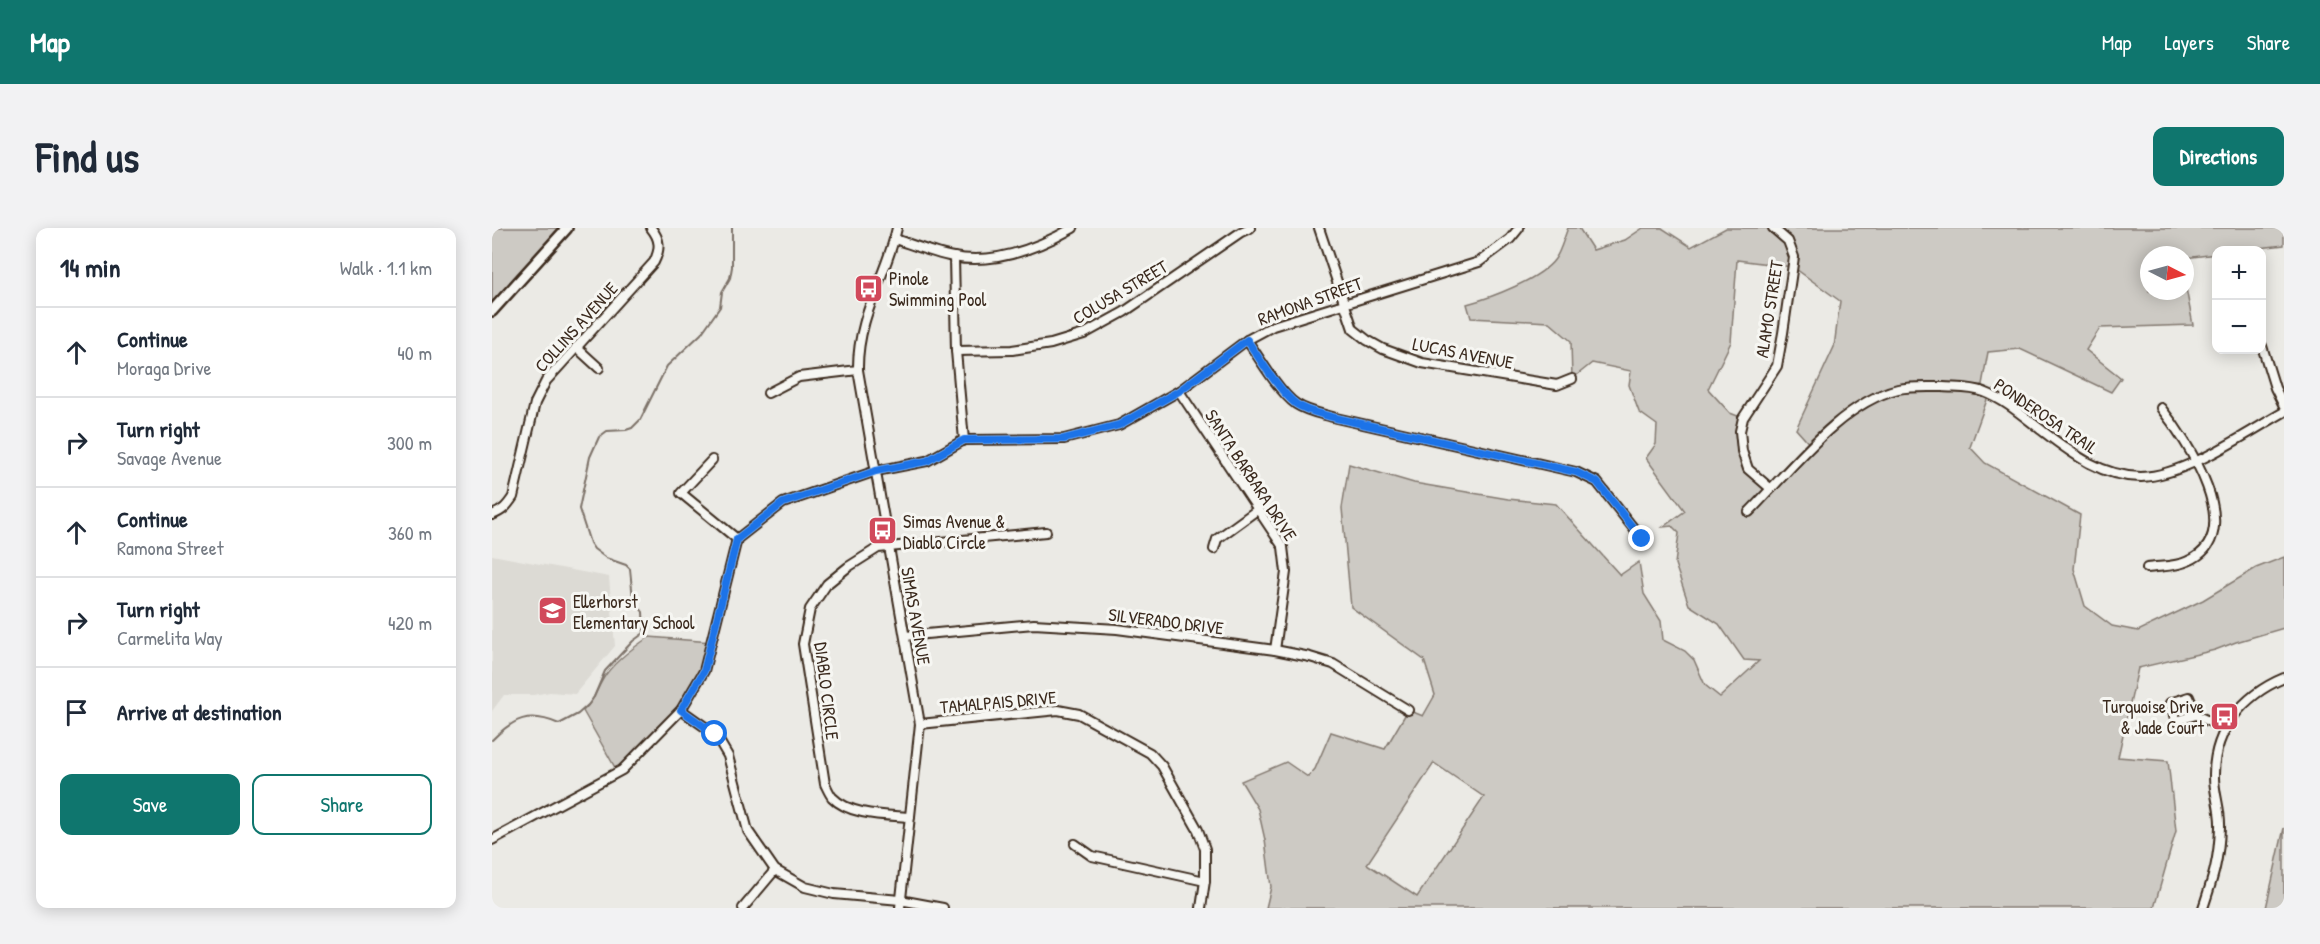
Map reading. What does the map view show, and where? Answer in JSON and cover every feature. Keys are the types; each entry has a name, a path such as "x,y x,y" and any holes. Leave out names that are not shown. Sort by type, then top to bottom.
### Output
{"main road":[{"path":"492,311 567,228"}],"street":[{"name":"COLLINS AVENUE","path":"492,515 507,506 513,497 540,390 553,371 654,262 659,245 658,237 651,228"},
{"name":"SIMAS AVENUE","path":"897,228 864,321 858,369 920,724 900,904"},
{"path":"895,239 954,257 984,258 1015,253 1072,228"},
{"name":"COLUSA STREET","path":"957,351 1011,350 1051,344 1084,334 1124,312 1250,228"},
{"name":"LUCAS AVENUE","path":"1319,228 1353,329 1366,340 1383,349 1422,363 1557,385 1572,379"},
{"name":"RAMONA STREET","path":"737,539 783,503 876,471 927,461 964,440 1064,439 1119,425 1179,391 1247,340 1273,326 1479,262 1510,240 1519,228"},
{"name":"ALAMO STREET","path":"1770,488 1748,470 1742,451 1740,431 1743,418 1777,366 1783,333 1794,257 1788,241 1773,228"},
{"path":"954,257 957,351 964,440"},
{"path":"1247,340 1287,396 1297,404 1311,411 1336,418 1576,472 1597,482 1642,539"},
{"path":"576,347 599,368"},
{"path":"2264,354 2275,388 2284,406"},
{"path":"768,393 799,377 858,369"},
{"name":"PONDEROSA TRAIL","path":"1749,512 1770,488 1834,426 1861,405 1898,389 1931,387 1981,390 2004,401 2074,454 2096,467 2117,474 2140,477 2164,474 2196,461 2284,412"},
{"name":"SANTA BARBARA DRIVE","path":"1179,391 1283,547 1286,572 1275,650"},
{"path":"2147,568 2188,561 2203,551 2213,531 2209,491 2182,435 2161,408"},
{"path":"492,840 622,770 681,710 704,671 737,539 681,493 712,460"},
{"path":"1214,549 1217,539 1257,510"},
{"name":"DIABLO CIRCLE","path":"910,817 874,814 847,807 832,796 825,784 803,644 810,609 826,584 878,548 1046,532"},
{"name":"SILVERADO DRIVE","path":"905,636 1034,624 1117,629 1275,650 1333,664 1408,710"},
{"path":"2203,908 2218,863 2220,824 2214,777 2216,753 2233,714 2254,694 2284,678"},
{"path":"681,710 715,734 728,756 748,831 776,870 805,887 834,894 943,908"},
{"name":"TAMALPAIS DRIVE","path":"920,724 1058,710 1079,714 1150,753 1162,766 1198,830 1205,849 1201,908"},
{"path":"2196,715 2225,729"},
{"path":"1075,844 1092,856 1204,882"},
{"path":"743,908 776,870"}],"shaded area":[{"path":"492,228 561,228 492,302"},
{"path":"1568,228 1579,228 1593,250 1625,240 1643,228 1662,228 1691,247 1726,228 2284,228 2284,245 2266,247 2212,246 2212,255 2194,257 2194,246 2140,246 2140,300 2188,300 2193,325 2100,328 2086,350 2121,378 2111,392 2020,349 1988,352 1981,390 1989,394 1970,447 1985,463 2080,515 2074,569 2085,606 2112,626 2138,631 2203,600 2256,568 2284,557 2284,628 2215,650 2138,668 2118,757 2168,761 2176,831 2154,908 1266,908 1271,887 1265,840 1258,809 1241,781 1286,762 1308,777 1315,769 1331,732 1385,749 1408,710 1423,716 1435,695 1424,660 1351,607 1342,508 1349,464 1414,483 1508,499 1556,504 1620,575 1639,562 1644,594 1661,621 1663,640 1685,651 1694,660 1705,685 1720,697 1759,661 1744,660 1719,624 1689,605 1675,564 1679,533 1672,526 1663,527 1685,511 1646,458 1656,444 1657,425 1639,412 1629,385 1631,371 1592,363 1572,379 1571,341 1549,322 1471,318 1467,304 1514,287 1539,274 1555,259","holes":["1737,260 1793,267 1840,301 1834,347 1796,429 1812,447 1770,488 1748,469 1740,431 1743,418 1730,413 1708,389 1731,342","1434,763 1484,797 1417,897 1367,864"]},
{"name":"Ellerhorst Elementary School","path":"492,555 609,577 615,646 575,694 550,692 533,695 504,695 492,711"},
{"path":"649,637 711,642 702,668 681,708 617,771 583,711 612,668"},
{"path":"2284,828 2284,908 2266,908"}],"waterway":[{"path":"492,740 508,726 522,719 539,718 559,724 578,714 594,697 605,671 633,641 644,633 643,612 633,599 630,569 626,565 606,558 594,549 579,509 590,457 599,437 607,431 626,430 632,428 640,420 667,366 701,334 720,307 722,292 730,278 732,267 732,228"}],"place":[{"name":"Pinole Swimming Pool","path":"868,288"},
{"name":"Simas Avenue & Diablo Circle","path":"882,531"},
{"name":"Ellerhorst Elementary School","path":"552,611"},
{"name":"Turquoise Drive & Jade Court","path":"2225,716"}],"route":[{"path":"715,734 681,710 704,671 737,539 783,503 876,471 927,461 964,440 1064,439 1119,425 1179,391 1247,340 1287,396 1297,404 1311,411 1336,418 1587,476 1597,482 1642,539"}]}
